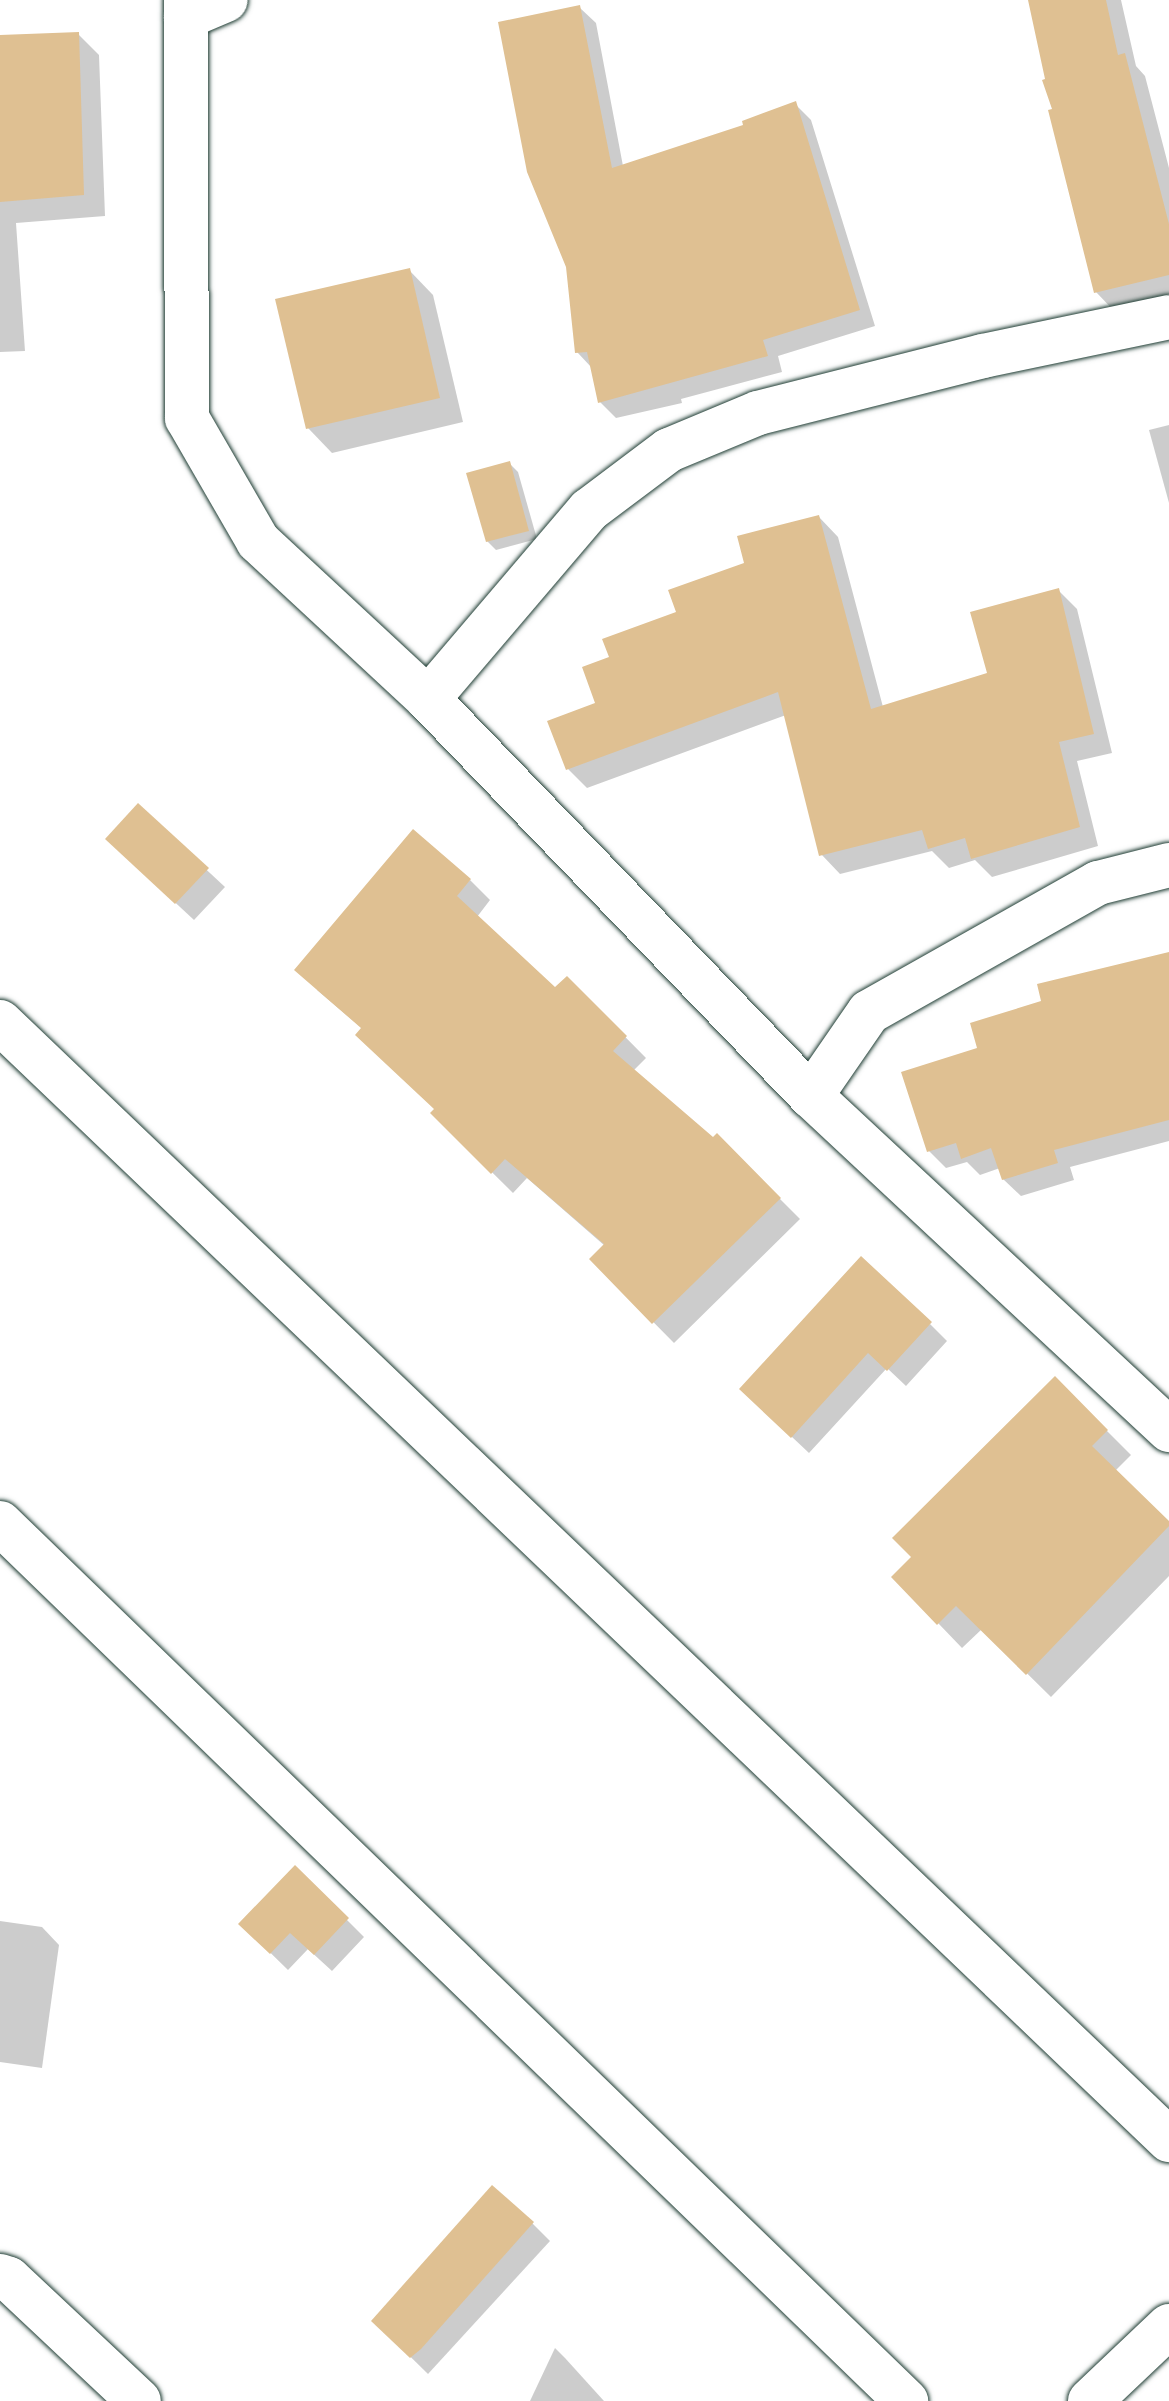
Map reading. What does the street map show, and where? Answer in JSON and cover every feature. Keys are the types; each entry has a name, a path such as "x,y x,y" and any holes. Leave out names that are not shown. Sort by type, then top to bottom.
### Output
{"street":[{"path":"199,6 187,418 258,541 428,699 811,1096 1169,1430"},
{"path":"428,699 589,510 669,450 758,413 872,383 1169,317"},
{"path":"811,1096 869,1012 1098,883 1169,865"},
{"path":"0,1022 1169,2140"},
{"path":"0,1523 906,2401"},
{"path":"0,2276 9,2279 139,2401"},
{"path":"1090,2401 1169,2326"}],"building":[{"path":"1028,0 1106,0 1118,55 1125,53 1169,224 1169,275 1094,293 1048,110 1052,109 1042,80 1045,79"},
{"path":"580,5 612,168 743,125 742,121 796,101 860,310 763,340 768,356 598,403 587,352 575,353 566,267 527,172 498,22"},
{"path":"79,32 84,195 0,202 0,35"},
{"path":"410,268 440,398 306,429 275,299"},
{"path":"510,461 529,531 486,542 466,473"},
{"path":"819,515 871,709 987,673 970,612 1059,588 1094,734 1059,742 1080,827 971,859 965,838 928,849 922,830 819,856 778,692 566,770 547,721 595,703 582,667 609,657 602,639 676,612 668,590 744,563 737,536"},
{"path":"138,803 209,868 175,904 105,839"},
{"path":"413,829 471,879 457,896 555,987 567,976 627,1036 613,1051 713,1137 717,1133 781,1198 652,1324 589,1259 604,1244 505,1159 491,1174 430,1113 434,1109 355,1035 361,1028 294,970"},
{"path":"1169,952 1169,1120 1054,1150 1058,1163 1002,1180 991,1148 961,1159 956,1143 927,1152 901,1072 977,1048 970,1023 1041,1001 1037,984"},
{"path":"861,1256 932,1322 887,1371 868,1353 791,1438 739,1389"},
{"path":"1055,1376 1108,1430 1092,1446 1169,1521 1169,1526 1026,1675 956,1606 937,1625 891,1577 911,1557 892,1538"},
{"path":"295,1865 349,1918 314,1955 290,1933 270,1954 238,1924"},
{"path":"492,2185 534,2222 410,2358 371,2321"}]}
